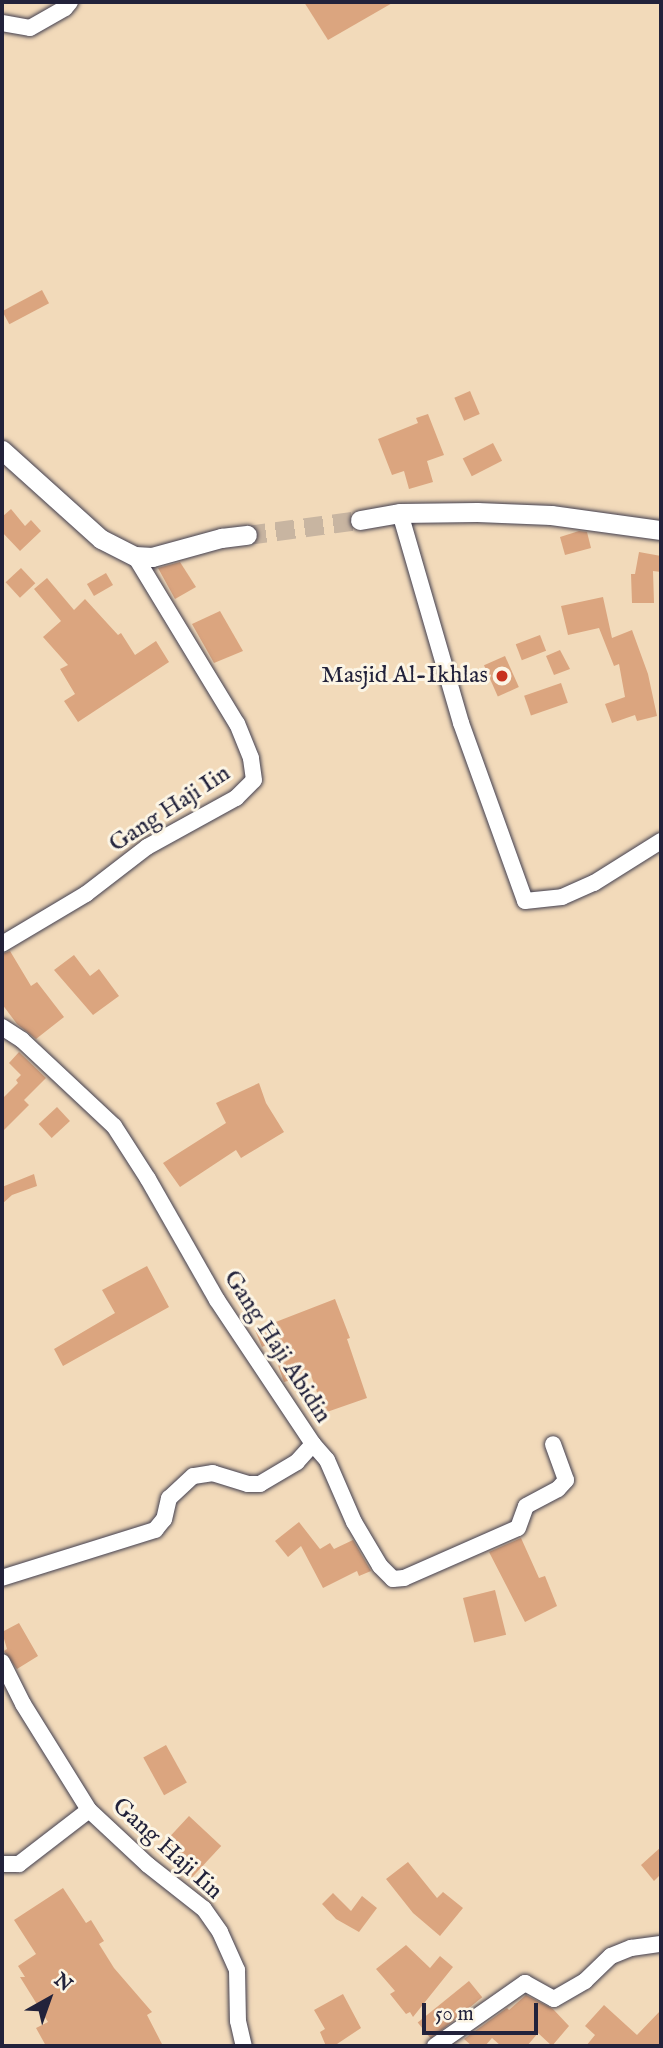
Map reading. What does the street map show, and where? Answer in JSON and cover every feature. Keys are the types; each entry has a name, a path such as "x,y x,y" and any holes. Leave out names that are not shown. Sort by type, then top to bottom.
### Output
{"street":[{"path":"2,23 30,28 65,8 70,2"},
{"path":"2,450 101,539 135,556 152,557 221,538 247,535"},
{"path":"400,513 461,723 525,901 562,897 594,883 661,841"},
{"path":"360,520 400,513 551,516 661,530"},
{"name":"Gang Haji Iin","path":"2,944 86,894 147,847 236,798 254,780 251,758 237,724 172,612 135,556"},
{"name":"Gang Haji Abidin","path":"2,1027 34,1051 114,1126 148,1179 216,1300 313,1444 297,1462 260,1483 248,1484 213,1473 193,1476 169,1497 164,1519 155,1530 2,1578"},
{"path":"313,1444 327,1460 354,1522 373,1555 388,1577 393,1579 416,1573 518,1528 526,1506 558,1489 566,1480 553,1444"},
{"name":"Gang Haji Iin","path":"2,1662 23,1704 89,1810 148,1865 194,1900 210,1917 237,1970 239,2021 244,2046"},
{"path":"2,1864 19,1864 89,1810"},
{"path":"435,2046 525,1983 554,1999 585,1981 611,1956 631,1948 661,1944"}],"building":[{"path":"304,2 394,2 328,40"},
{"path":"42,290 49,303 9,324 2,311"},
{"path":"470,391 480,414 464,421 454,398"},
{"path":"428,414 444,455 427,461 433,482 409,489 404,471 392,475 378,439 418,423 416,418"},
{"path":"493,443 502,461 472,476 463,458"},
{"path":"11,509 25,526 31,520 41,531 20,551 2,532 2,517"},
{"path":"579,531 587,532 591,548 565,555 560,537"},
{"path":"639,552 661,556 661,572 653,571 654,603 632,603 631,574 635,574"},
{"path":"180,562 196,587 175,599 158,568"},
{"path":"21,568 35,583 20,598 6,582"},
{"path":"106,573 113,585 94,596 87,584"},
{"path":"47,578 74,610 85,599 118,635 121,633 135,655 156,641 169,662 78,722 64,701 75,694 60,669 68,665 43,637 61,621 34,589"},
{"path":"603,597 612,638 632,630 648,674 657,716 637,721 635,715 612,723 605,704 625,697 619,664 614,666 599,628 568,635 561,606"},
{"path":"220,611 243,651 214,663 192,624"},
{"path":"540,635 546,651 522,660 516,644"},
{"path":"560,650 570,669 554,675 546,656"},
{"name":"Masjid Al-Ikhlas","path":"505,656 519,687 498,696 484,665"},
{"path":"561,683 568,703 531,716 524,696"},
{"path":"10,951 31,986 37,982 64,1017 36,1039 17,1024 2,1004 2,954"},
{"path":"74,955 90,976 99,969 119,996 93,1015 54,970"},
{"path":"19,1052 46,1078 24,1100 29,1105 2,1132 2,1099 18,1083 16,1080 21,1075 9,1063"},
{"path":"259,1083 266,1103 284,1132 241,1158 236,1150 180,1187 163,1163 226,1123 216,1103"},
{"path":"57,1107 70,1121 52,1138 39,1124"},
{"path":"34,1174 37,1186 12,1195 2,1204 2,1187"},
{"path":"147,1266 169,1307 63,1366 54,1349 115,1313 102,1290"},
{"path":"335,1299 350,1338 347,1339 367,1398 324,1413 311,1375 284,1382 270,1343 262,1347 255,1330"},
{"path":"299,1522 320,1549 330,1543 334,1549 353,1540 371,1571 359,1576 357,1571 323,1588 301,1546 288,1557 275,1541"},
{"path":"521,1538 539,1578 545,1576 557,1606 525,1622 489,1552"},
{"path":"495,1590 506,1635 474,1643 463,1598"},
{"path":"19,1623 38,1656 17,1669 4,1651 7,1649 2,1632"},
{"path":"166,1745 187,1783 164,1795 143,1758"},
{"path":"189,1816 221,1846 192,1877 160,1847"},
{"path":"661,1847 661,1874 654,1881 641,1865"},
{"path":"408,1862 437,1898 443,1892 463,1908 440,1936 413,1913 386,1879"},
{"path":"63,1888 86,1923 91,1920 104,1941 99,1944 114,1968 152,2012 147,2015 163,2046 46,2046 36,2028 48,2022 20,1977 25,1977 18,1966 36,1954 14,1920"},
{"path":"333,1893 351,1911 362,1896 377,1908 359,1932 336,1919 322,1904"},
{"path":"406,1945 430,1968 440,1956 453,1967 413,2017 410,2012 406,2014 390,1994 395,1991 376,1969"},
{"path":"469,1981 482,1997 431,2039 418,2023"},
{"path":"343,1994 361,2028 334,2046 326,2046 320,2032 325,2029 314,2010"},
{"path":"526,1995 553,2009 569,2026 552,2046 538,2033 527,2046 501,2046 492,2038 485,2046 472,2046 464,2039 507,2008 509,2010"},
{"path":"604,2005 637,2035 661,2010 661,2046 586,2046 595,2035 585,2026"}],"tunnel":[{"path":"247,535 360,520"}],"place":[{"name":"Masjid Al-Ikhlas","path":"502,676"}]}
